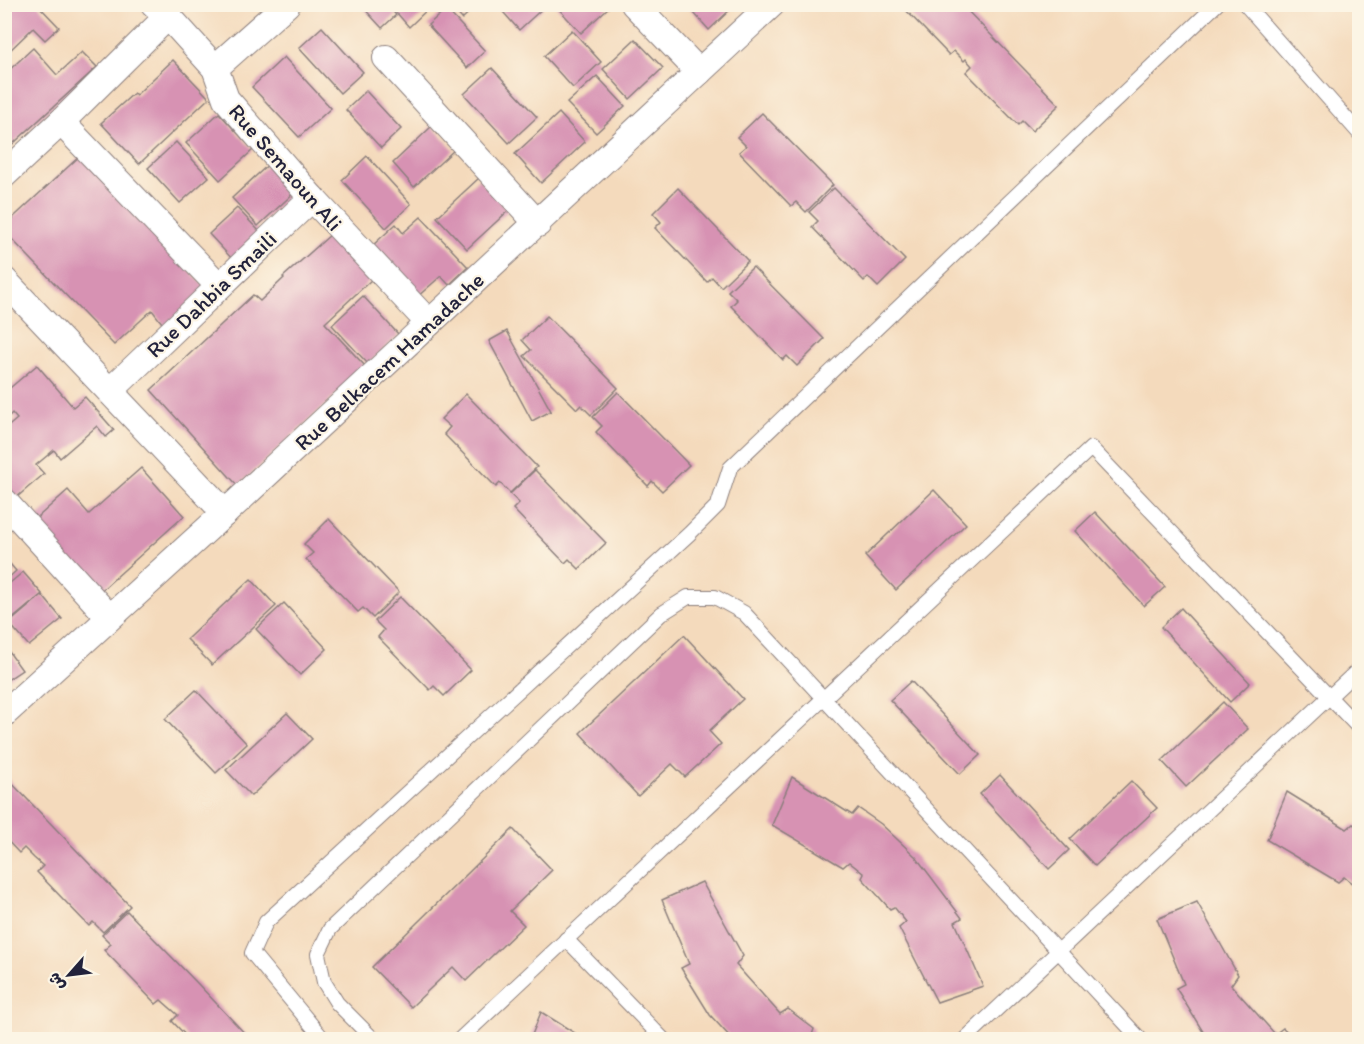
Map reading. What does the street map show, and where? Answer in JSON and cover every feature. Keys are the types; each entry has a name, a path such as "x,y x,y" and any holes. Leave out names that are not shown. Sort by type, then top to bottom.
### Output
{"street":[{"path":"215,68 286,4"},
{"path":"634,4 699,72"},
{"name":"Rue Belkacem Hamadache","path":"4,714 538,224 771,4"},
{"path":"4,174 61,122 161,10"},
{"name":"Rue Semaoun Ali","path":"161,10 215,68 226,99 312,198 429,323"},
{"path":"386,58 538,224"},
{"path":"61,122 219,286"},
{"name":"Rue Dahbia Smaili","path":"110,391 312,198"},
{"path":"9,295 110,391 225,513"},
{"path":"4,501 110,617"}],"lane":[{"path":"324,1040 252,953 266,922 688,534 718,505 730,468 1217,4"},
{"path":"1245,4 1359,134"},
{"path":"459,1040 1091,448 1359,729"},
{"path":"374,1040 337,1003 324,982 318,954 330,929 661,614 688,597 715,597 744,613 1141,1040"},
{"path":"964,1040 1359,668"},
{"path":"566,939 664,1040"}],"building":[{"path":"4,4 37,4 59,27 45,40 33,28 4,56"},
{"path":"360,4 386,4 396,15 382,28"},
{"path":"389,4 433,4 409,27"},
{"path":"449,4 478,4 462,19"},
{"path":"496,4 540,4 543,8 519,30"},
{"path":"554,4 605,4 608,8 581,33"},
{"path":"686,4 736,4 709,30"},
{"path":"900,4 961,4 1059,105 1032,131 1022,121 1018,125 966,72 972,66 966,59 964,61 954,51 949,55"},
{"path":"446,9 485,51 467,68 428,25"},
{"path":"322,27 363,72 340,93 299,48"},
{"path":"572,30 601,62 573,88 544,56"},
{"path":"635,39 663,68 630,99 603,69"},
{"path":"33,48 57,75 82,52 97,67 4,152 4,77"},
{"path":"284,57 331,108 299,137 252,87"},
{"path":"173,60 209,98 139,164 101,123 134,93 136,95"},
{"path":"492,68 537,117 509,143 464,94"},
{"path":"597,76 625,106 596,133 567,103"},
{"path":"366,91 401,129 381,148 346,110"},
{"path":"219,113 253,150 220,180 186,143"},
{"path":"559,113 585,142 541,183 515,154"},
{"path":"762,113 833,185 806,212 796,202 791,206 739,152 746,146 737,137"},
{"path":"432,126 454,150 414,187 393,163"},
{"path":"176,142 209,177 180,203 148,168"},
{"path":"82,154 206,288 165,327 152,310 114,345 4,231 4,226"},
{"path":"367,156 411,204 386,228 342,180"},
{"path":"271,162 297,190 258,226 232,198"},
{"path":"479,178 509,210 467,249 437,217"},
{"path":"678,188 748,261 721,287 712,277 707,282 655,228 661,222 653,213"},
{"path":"834,188 905,260 878,287 868,277 864,281 812,227 818,221 809,212"},
{"path":"237,208 262,234 234,261 209,234"},
{"path":"421,217 468,267 449,285 441,276 417,297 372,246 396,224 403,233"},
{"path":"330,235 371,280 325,323 366,367 238,486 151,390 253,295 260,301"},
{"path":"753,267 824,339 797,366 787,356 783,360 731,306 737,300 728,291"},
{"path":"363,296 399,335 368,364 332,325"},
{"path":"547,316 618,388 591,415 581,405 577,409 524,356 531,350 522,340"},
{"path":"507,331 551,411 532,421 489,341"},
{"path":"37,365 73,407 85,397 114,430 106,437 97,426 60,458 54,450 36,465 44,474 10,503 4,496 4,430 17,419 12,413 6,419 4,417 4,393"},
{"path":"618,392 689,465 662,491 652,481 648,486 596,432 602,426 593,417"},
{"path":"466,394 537,467 510,493 500,483 496,487 444,434 450,427 441,419"},
{"path":"141,468 184,516 94,597 30,524 68,490 89,514"},
{"path":"535,470 606,543 579,569 569,559 565,563 513,509 519,503 510,494"},
{"path":"934,490 966,524 896,590 865,556"},
{"path":"1095,512 1165,587 1144,606 1075,531"},
{"path":"329,519 399,592 373,618 363,608 358,612 306,559 313,553 304,544"},
{"path":"5,558 16,571 5,581"},
{"path":"23,572 42,594 4,626 4,588"},
{"path":"251,579 276,606 212,665 187,639"},
{"path":"42,595 62,619 29,646 9,623"},
{"path":"400,597 471,670 444,696 434,686 430,690 378,637 384,630 375,621"},
{"path":"284,603 327,649 300,675 256,629"},
{"path":"1181,608 1250,683 1230,702 1161,627"},
{"path":"684,635 743,699 709,731 721,744 685,777 672,764 638,796 580,733"},
{"path":"4,645 22,670 4,682"},
{"path":"911,681 980,755 960,774 890,700"},
{"path":"196,690 247,744 216,773 165,719"},
{"path":"1223,702 1248,729 1186,787 1162,761"},
{"path":"287,713 312,739 251,796 226,770"},
{"path":"4,775 130,906 103,932 93,922 89,926 37,872 43,866 24,848 19,853 4,837"},
{"path":"1000,775 1069,850 1049,869 980,794"},
{"path":"792,777 852,815 858,808 881,824 916,857 962,918 955,922 983,986 937,1002 899,928 906,922 894,907 890,909 862,878 864,874 849,862 843,867 772,825"},
{"path":"1131,781 1157,808 1095,866 1070,839"},
{"path":"1287,792 1347,829 1353,824 1360,828 1360,897 1357,894 1359,889 1344,877 1338,882 1267,840"},
{"path":"513,829 552,870 510,911 524,925 466,981 453,967 411,1007 372,967"},
{"path":"702,882 743,956 736,965 780,1014 788,1009 814,1029 812,1035 819,1040 733,1040 710,1015 681,968 689,964 662,900"},
{"path":"1197,902 1238,975 1231,985 1275,1034 1283,1028 1297,1040 1210,1040 1205,1035 1176,988 1184,984 1157,919"},
{"path":"127,911 251,1040 190,1040 172,1021 178,1015 161,1000 156,1004 104,950 111,944 102,935"},
{"path":"541,1012 586,1040 530,1040"}]}
